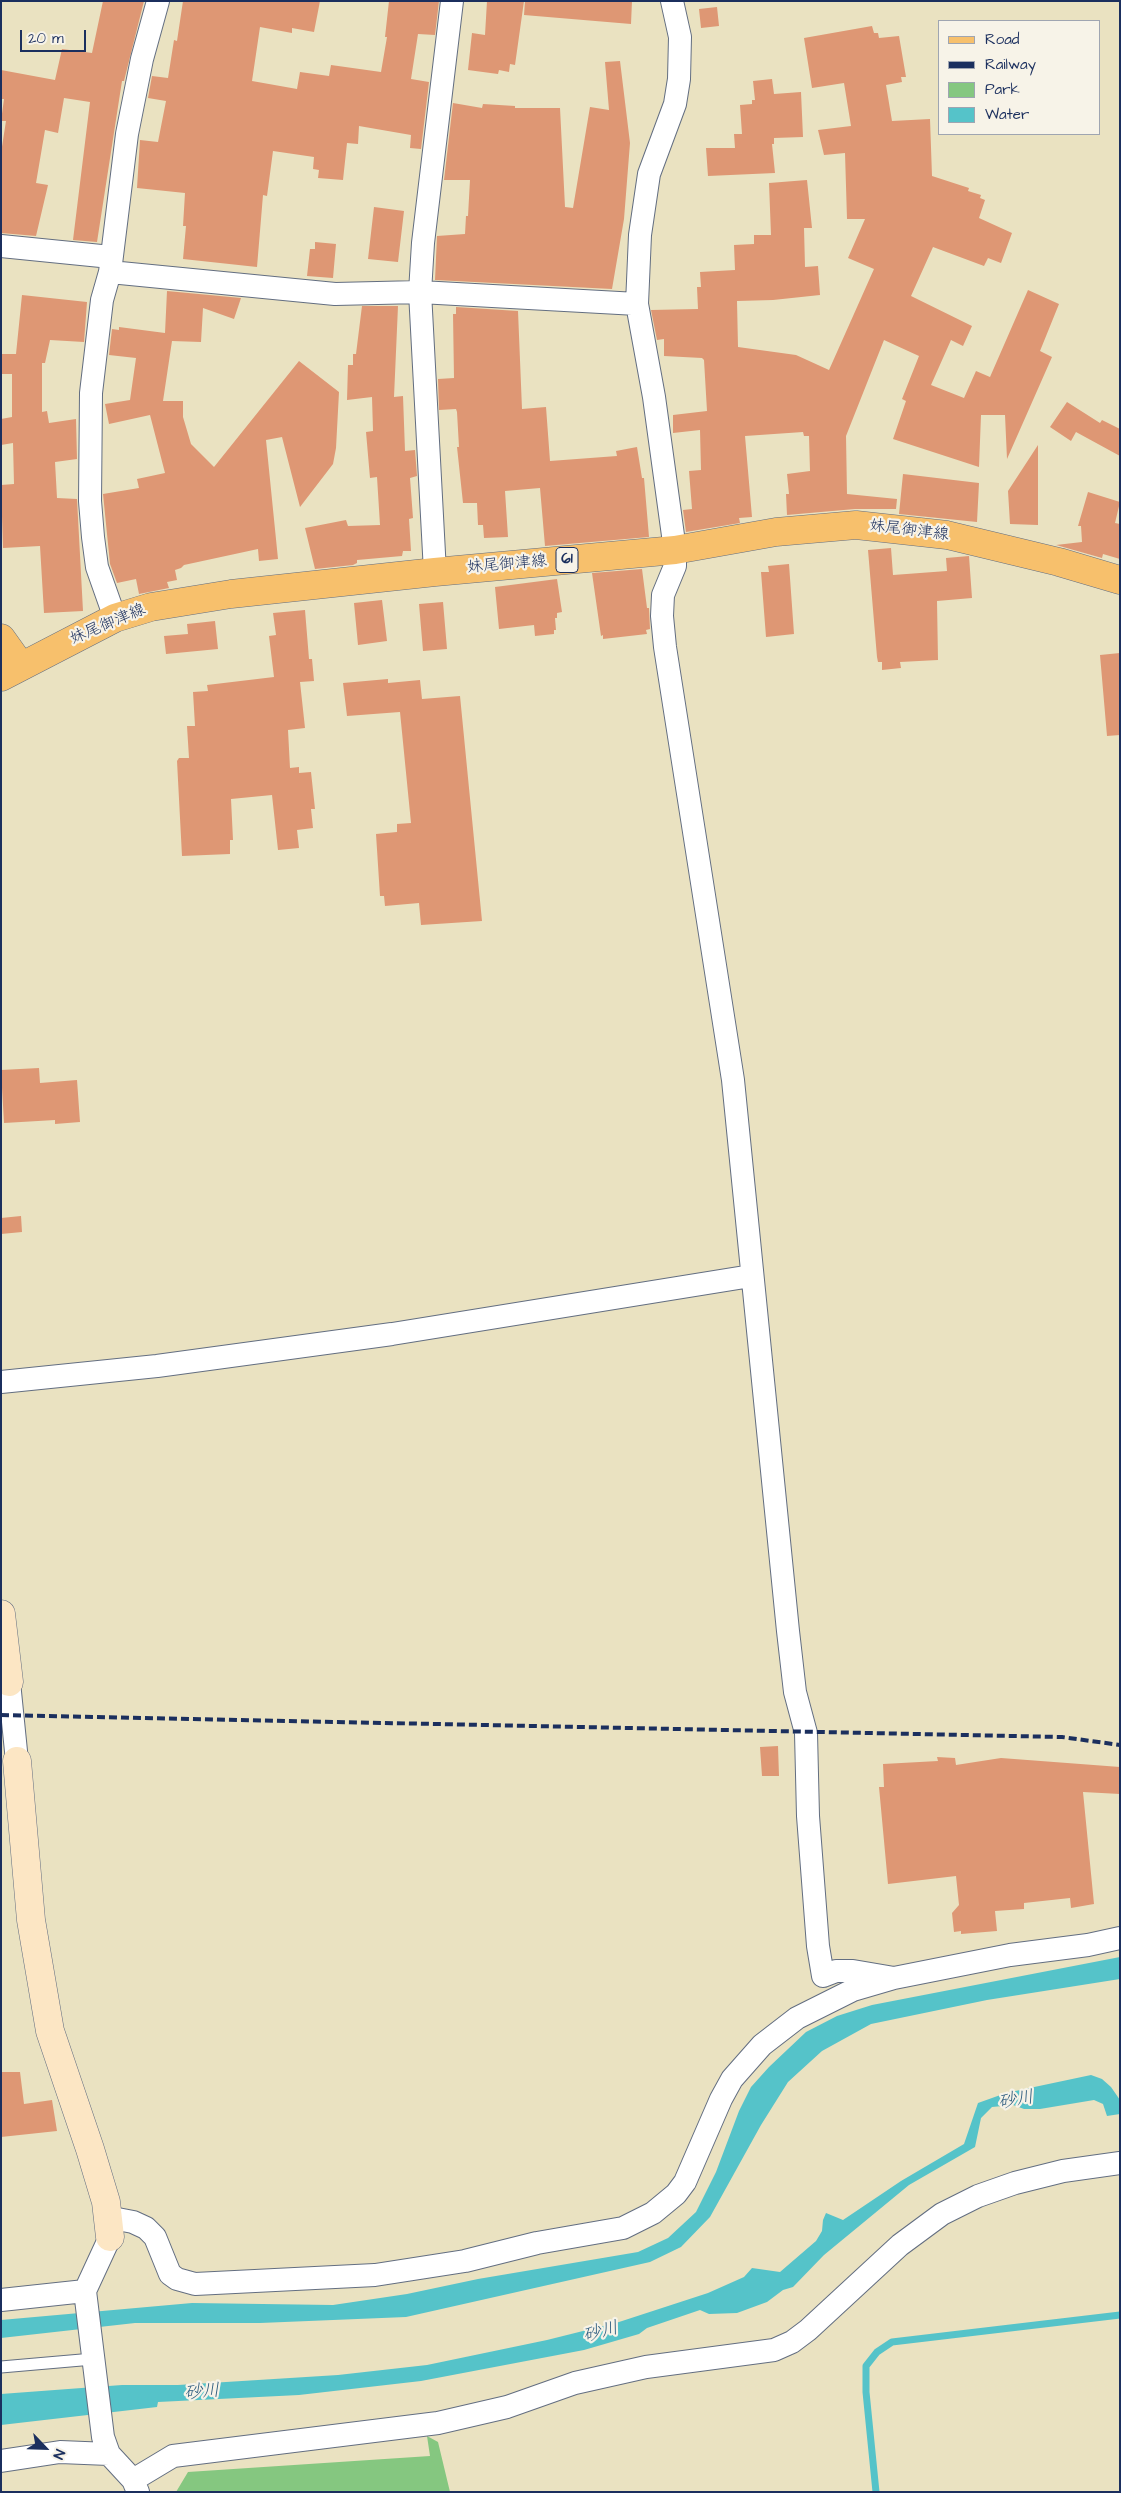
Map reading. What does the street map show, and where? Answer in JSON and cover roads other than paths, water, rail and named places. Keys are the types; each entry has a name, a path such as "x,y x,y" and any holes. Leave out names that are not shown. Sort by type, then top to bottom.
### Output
{"main road":[{"name":"妹尾御津線","path":"1,638 6,641 11,672 115,618 151,607 231,594 435,572 675,550 776,532 856,525 947,535 1059,562 1120,580"}],"street":[{"path":"115,618 97,567 90,501 91,393 102,300 111,264 127,134 142,59 158,1"},
{"path":"435,572 420,292 423,243 452,1"},
{"path":"672,1 680,37 679,79 675,104 649,174 640,235 637,304 654,397 675,550 675,566 663,595 662,616 665,647 733,1080 751,1276 789,1639 795,1692 806,1733 808,1816 818,1946 823,1976 836,1971 853,1971 894,1978"},
{"path":"1,246 111,264 335,294 420,292 637,304"},
{"path":"1,1382 156,1366 392,1334 751,1276"},
{"path":"1,1614 17,1761 31,1920 50,2031 106,2202 109,2227 87,2311 106,2446 135,2486 173,2456 438,2423 507,2407 574,2383 646,2367 774,2350 792,2342 808,2330 900,2244 942,2214 978,2196 1015,2183 1063,2171 1120,2163"},
{"path":"109,2227 133,2222 146,2228 155,2236 170,2274 178,2279 195,2284 375,2275 465,2261 537,2243 623,2228 653,2213 676,2194 688,2175 728,2086 762,2045 797,2018 853,1990 894,1978 1010,1955 1088,1945 1120,1938"},
{"path":"1,2300 87,2311"},
{"path":"1,2461 106,2446"}],"lane":[{"path":"1,2367 94,2364"}],"water":[{"path":"1120,1957 1120,1979 987,2000 871,2024 822,2051 788,2082 761,2125 710,2217 681,2247 650,2262 406,2317 260,2323 135,2323 1,2338 1,2320 192,2303 333,2305 407,2294 478,2279 638,2252 668,2238 696,2212 716,2172 739,2111 751,2087 806,2032 837,2016 872,2005"},
{"name":"砂川","path":"1091,2075 1102,2079 1111,2087 1120,2100 1120,2114 1107,2116 1103,2104 1094,2100 1040,2109 1024,2109 1013,2105 992,2107 981,2118 975,2147 909,2185 824,2255 793,2287 783,2290 767,2302 737,2313 709,2314 700,2310 647,2328 639,2334 584,2350 421,2381 299,2395 158,2402 157,2407 1,2425 1,2394 122,2385 178,2385 338,2375 427,2365 547,2340 619,2322 708,2293 744,2277 752,2268 780,2272 816,2241 822,2231 826,2213 843,2220 901,2181 964,2144 978,2103 1006,2093"}],"waterway":[{"path":"876,2492 866,2392 866,2366 877,2352 892,2342 1120,2315"}],"railway":[{"path":"1,1715 1062,1737 1120,1745"}]}
